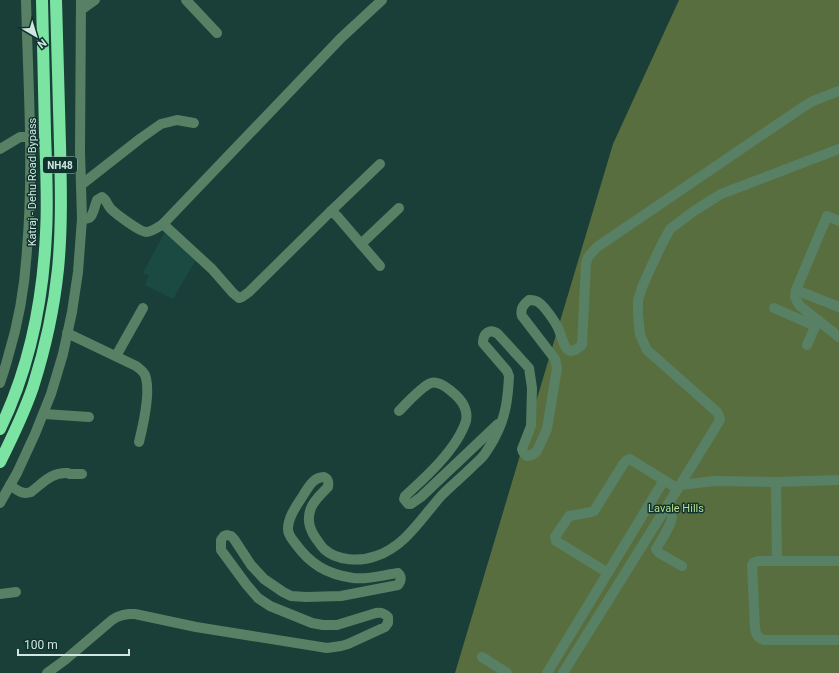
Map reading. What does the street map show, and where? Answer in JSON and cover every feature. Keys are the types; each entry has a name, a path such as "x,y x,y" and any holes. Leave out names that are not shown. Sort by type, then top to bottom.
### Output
{"highway":[{"name":"Katraj - Dehu Road Bypass","path":"0,429 19,383 38,306 44,268 47,195 42,0"},
{"name":"NH48","path":"0,462 17,427 33,388 48,329 58,270 61,234 61,195 56,0"}],"street":[{"path":"0,382 13,342 22,303 29,232 30,137 26,0"},
{"path":"0,503 36,434 52,394 63,354 72,312 78,272 82,219 80,152 81,5 95,0"},
{"path":"186,0 217,33"},
{"path":"82,219 90,217 97,200 102,197 106,200 110,208 139,230 146,232 156,229 341,38 382,0"},
{"path":"47,673 117,616 129,614 196,627 327,648 348,644 385,627 388,623 388,617 381,612 337,625 323,626 270,606 258,598 246,584 221,550 221,540 224,536 231,536 251,565 264,579 291,596 341,596 398,585 401,579 398,573 352,578 318,567 300,550 288,529 290,519 308,488 319,477 326,478 329,484 315,502 311,510 309,515 310,526 314,536 324,548 336,556 349,559 367,559 386,552 404,540 442,495 483,457 502,420 506,407 509,376 507,371 483,342 486,332 498,334 529,368 532,388 531,426 522,449 524,454 527,456 532,455 536,451 547,429 557,368 555,360 522,316 521,313 523,306 529,300 538,301 548,312 558,329 566,348 573,350 579,348 582,345 586,264 588,257 597,247 803,107 813,101 839,91"},
{"path":"81,185 161,124 177,120 194,123"},
{"path":"0,149 20,137 30,137"},
{"path":"563,673 720,420 717,412 646,350 640,335 638,300 643,285 662,244 670,229 694,210 721,194 839,149"},
{"path":"164,222 239,298 249,292 380,164"},
{"path":"361,244 399,208"},
{"path":"331,211 380,266"},
{"path":"816,323 799,305 795,297 796,290 827,216 839,212"},
{"path":"827,216 839,221"},
{"path":"164,222 201,250"},
{"path":"796,290 839,307"},
{"path":"116,356 143,308"},
{"path":"774,308 816,323 839,337"},
{"path":"807,345 816,323"},
{"path":"67,333 136,366 144,374 147,387 146,410 139,442"},
{"path":"399,411 423,388 432,383 437,383 444,386 456,396 464,405 466,411 466,420 451,449 435,468 405,496 404,499 408,504 411,504 421,497 502,420"},
{"path":"44,414 89,417"},
{"path":"608,573 556,542 554,537 569,516 594,511 627,460 630,459 664,480 679,487 715,481 776,482 839,480"},
{"path":"10,485 22,493 28,493 52,476 59,473 82,474"},
{"path":"547,673 664,480"},
{"path":"776,482 777,561"},
{"path":"666,508 671,512 673,517 671,524 656,549 659,553 682,566"},
{"path":"839,561 758,561 752,565 755,633 758,637 764,640 839,640"},
{"path":"0,594 16,592"},
{"path":"482,657 507,673"}],"shaded area":[{"path":"167,228 198,256 173,299 145,285 149,275 143,273"}],"green space":[{"name":"Lavale Hills","path":"679,0 839,0 839,673 455,673 613,144"}]}
